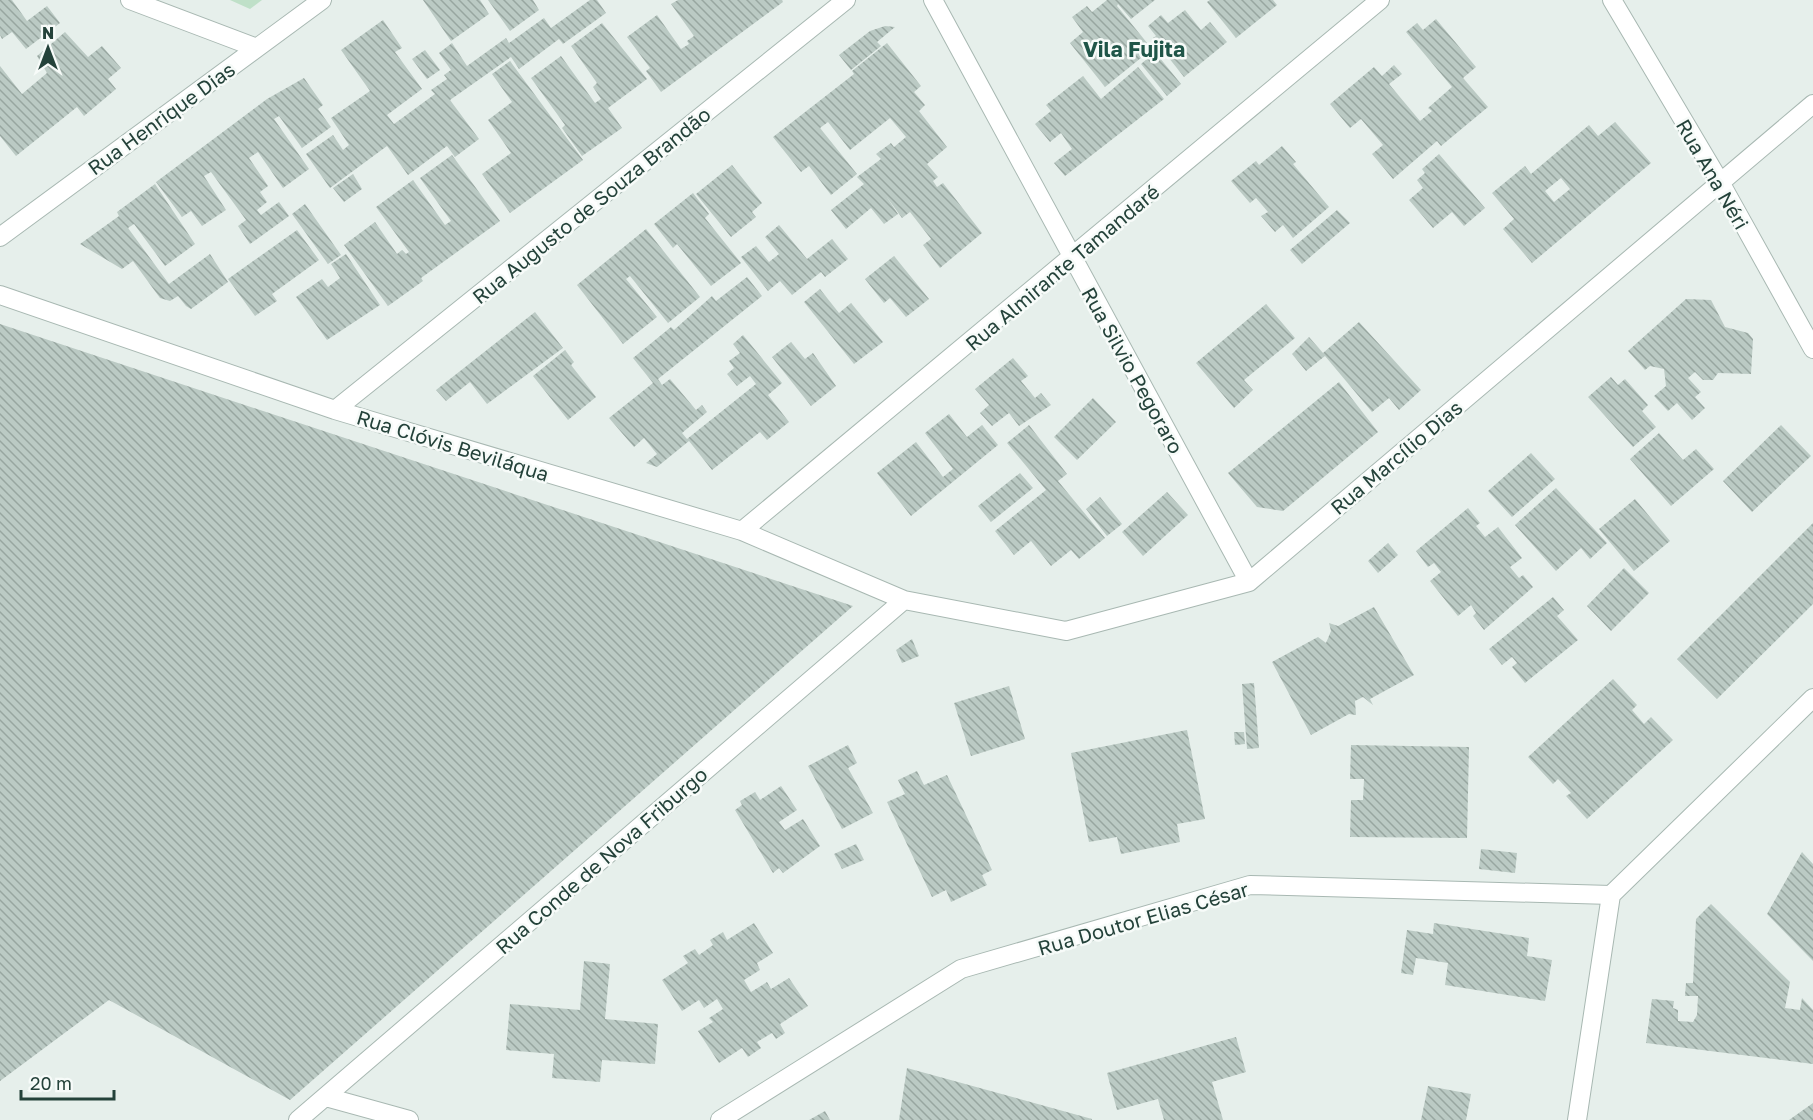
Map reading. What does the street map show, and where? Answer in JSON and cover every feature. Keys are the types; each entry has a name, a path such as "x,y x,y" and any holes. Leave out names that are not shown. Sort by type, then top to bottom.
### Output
{"street":[{"path":"130,0 257,48"},
{"name":"Rua Henrique Dias","path":"0,237 322,0"},
{"name":"Rua Augusto de Souza Brandão","path":"335,410 846,0"},
{"name":"Rua Silvio Pegoraro","path":"933,0 1249,582"},
{"name":"Rua Almirante Tamandaré","path":"742,531 1072,259 1380,0"},
{"name":"Rua Ana Néri","path":"1612,0 1720,182 1813,349"},
{"name":"Rua Marcílio Dias","path":"904,600 1066,631 1249,582 1813,104"},
{"name":"Rua Clóvis Beviláqua","path":"0,295 335,410 742,531 904,600"},
{"name":"Rua Conde de Nova Friburgo","path":"298,1120 904,600"},
{"path":"1577,1120 1611,895 1813,698"},
{"name":"Rua Doutor Elias César","path":"720,1120 961,969 1250,885 1611,895"},
{"path":"326,1097 409,1120"}],"green space":[{"path":"230,0 262,0 250,9"}],"building":[{"path":"0,0 12,0 27,21 47,6 60,23 26,49 12,32 2,39"},
{"path":"423,0 480,0 489,14 451,41"},
{"path":"488,0 533,0 539,10 510,31"},
{"path":"590,0 597,0 606,13 563,44 559,39 519,69 511,57 450,100 479,139 455,157 447,146 408,175 387,146 330,188 306,154 333,135 343,150 349,145 331,118 370,91 341,50 383,20 402,48 395,52 422,89 387,115 394,124 435,94 431,90 447,79 444,75 451,70 439,53 452,43 467,66 506,38 509,43 544,18 551,28"},
{"path":"678,0 782,0 783,2 661,92 646,71 650,68 627,37 657,15 681,49 689,44 687,41 694,36 671,4"},
{"path":"1107,0 1155,0 1131,19 1118,4 1117,6 1152,49 1105,87 1070,43 1083,32 1072,17 1087,6 1092,12"},
{"path":"1210,0 1273,0 1277,5 1236,38 1207,2"},
{"path":"1185,10 1201,30 1210,22 1227,42 1184,77 1153,38 1156,36 1148,26 1161,15 1168,23"},
{"path":"1436,19 1476,67 1463,78 1488,107 1441,146 1437,141 1393,179 1372,154 1383,145 1361,119 1350,128 1330,104 1374,67 1382,76 1394,65 1402,74 1389,84 1420,121 1432,111 1428,108 1452,87 1406,32 1417,23 1423,30"},
{"path":"602,23 647,79 608,108 622,128 582,156 562,128 565,125 531,78 561,56 595,103 601,99 593,87 597,83 571,46"},
{"path":"885,26 895,27 877,42 881,46 851,70 839,55 870,31"},
{"path":"65,32 88,57 102,46 121,68 108,79 116,89 84,116 77,107 16,156 0,136 0,66 22,94 47,73 37,56"},
{"path":"887,43 921,86 914,92 925,105 919,111 947,147 927,164 938,177 933,181 937,187 943,183 982,233 940,268 923,245 931,239 910,212 902,218 886,196 898,214 884,224 871,208 846,229 831,210 864,184 857,177 881,159 876,154 891,143 894,147 906,137 890,118 850,150 828,122 820,128 857,174 831,195 809,166 801,172 773,137 854,74 852,71"},
{"path":"425,50 440,70 427,79 412,59"},
{"path":"1155,52 1181,84 1167,96 1141,64"},
{"path":"510,61 583,160 510,213 482,174 511,153 488,120 512,102 492,74"},
{"path":"1138,67 1164,99 1065,176 1054,163 1072,149 1061,133 1050,142 1035,124 1051,111 1046,105 1083,76 1101,99"},
{"path":"304,78 323,105 318,109 331,127 302,148 279,116 274,119 309,169 283,188 258,152 249,158 268,186 260,192 267,202 257,210 261,215 279,202 289,216 250,244 238,226 246,220 211,172 204,176 226,210 202,226 191,211 182,217 156,182 267,99"},
{"path":"1615,122 1651,163 1532,263 1503,229 1514,219 1492,193 1525,166 1531,174 1589,125 1598,136","holes":["1561,178 1570,189 1554,202 1545,191"]},
{"path":"1282,146 1296,162 1293,164 1329,207 1293,238 1283,225 1275,232 1261,216 1268,212 1256,198 1250,203 1231,181 1256,161 1259,165"},
{"path":"1439,154 1485,208 1464,226 1452,212 1433,228 1409,200 1423,188 1417,180 1425,173 1422,169"},
{"path":"452,155 500,221 421,278 423,281 388,306 344,245 375,222 397,254 402,250 406,254 409,252 376,207 413,180 445,225 451,221 420,178"},
{"path":"732,165 762,203 752,212 756,217 731,237 696,194"},
{"path":"353,174 362,189 344,202 333,188"},
{"path":"155,184 195,244 165,266 134,224 128,228 169,284 210,254 228,282 191,309 178,296 170,301 160,298 133,261 122,269 80,244 119,216 117,212"},
{"path":"693,193 709,214 705,218 741,263 711,286 677,244 673,248 654,224"},
{"path":"305,204 341,255 328,264 292,214"},
{"path":"1337,210 1350,223 1302,264 1290,250"},
{"path":"779,225 807,259 832,239 848,259 825,277 821,272 792,295 780,281 768,291 741,257 756,246 769,262 779,254 765,237"},
{"path":"646,229 700,297 668,323 630,276 626,279 657,317 623,344 577,285"},
{"path":"297,230 319,260 272,294 277,301 255,316 228,279"},
{"path":"346,254 380,305 327,340 296,297 322,279 328,287 340,278 331,264"},
{"path":"894,256 929,299 906,317 890,298 884,303 865,279"},
{"path":"747,277 762,296 658,379 662,385 670,379 696,410 702,405 707,412 682,433 687,439 756,384 750,376 737,386 727,374 734,368 729,361 740,353 733,344 743,335 782,383 768,395 789,422 767,440 760,432 712,470 689,441 657,467 646,463 657,454 644,438 634,447 609,418 653,383 633,358 671,327 674,330 712,296 716,301"},
{"path":"820,289 839,313 851,303 883,342 854,364 804,302"},
{"path":"1686,299 1711,300 1725,327 1748,333 1753,339 1751,374 1718,373 1713,380 1703,380 1695,372 1688,378 1701,392 1695,397 1705,408 1692,420 1677,403 1668,411 1654,396 1666,386 1664,369 1650,366 1645,370 1628,351"},
{"path":"1266,304 1295,338 1244,380 1253,390 1234,408 1196,363"},
{"path":"535,312 563,348 487,404 470,382 446,401 436,390"},
{"path":"1359,322 1421,390 1399,410 1389,398 1372,412 1325,356 1306,371 1292,354 1309,337 1323,353"},
{"path":"0,324 853,606 290,1100 109,1000 0,1081"},
{"path":"791,342 805,359 813,353 836,386 811,406 772,357"},
{"path":"565,350 574,362 571,365 596,397 568,420 533,376"},
{"path":"1013,358 1028,376 1021,381 1035,398 1041,393 1051,405 1019,426 1009,413 992,426 980,413 989,405 975,389"},
{"path":"1611,377 1618,385 1625,379 1648,405 1642,411 1656,427 1633,447 1588,397"},
{"path":"1339,382 1378,432 1283,511 1257,507 1228,473"},
{"path":"1093,398 1116,422 1077,460 1054,437"},
{"path":"949,414 967,437 982,425 998,445 911,516 877,473 916,442 943,477 953,469 925,433"},
{"path":"1029,425 1067,474 1058,481 1105,538 1079,559 1071,550 1051,566 1031,541 1014,555 995,531 1046,490 1007,443"},
{"path":"1781,425 1811,456 1752,512 1723,481"},
{"path":"1659,433 1683,460 1696,449 1714,469 1671,506 1630,459"},
{"path":"1531,453 1555,479 1512,517 1488,491"},
{"path":"1020,473 1033,488 991,522 978,506"},
{"path":"1556,488 1607,543 1590,559 1581,548 1556,571 1515,525"},
{"path":"1167,492 1188,515 1143,556 1122,532"},
{"path":"1100,497 1122,524 1107,536 1086,509"},
{"path":"1635,499 1670,541 1634,571 1599,529"},
{"path":"1468,508 1480,523 1476,526 1485,537 1498,527 1522,558 1510,567 1519,578 1523,575 1533,587 1484,630 1473,616 1476,613 1471,605 1458,616 1430,581 1441,572 1434,563 1428,567 1416,551"},
{"path":"1813,523 1813,604 1717,699 1677,659"},
{"path":"1388,543 1398,555 1378,573 1368,561"},
{"path":"1624,568 1649,593 1611,631 1587,606"},
{"path":"1553,597 1564,610 1557,616 1578,640 1525,683 1512,667 1517,663 1512,657 1502,665 1489,649"},
{"path":"1374,607 1414,675 1370,699 1373,705 1363,697 1355,701 1356,715 1349,714 1311,735 1272,662 1318,637 1326,643 1331,631 1329,623 1338,626"},
{"path":"912,639 919,656 902,663 896,650"},
{"path":"1613,679 1637,705 1632,710 1644,724 1651,717 1673,740 1587,819 1566,796 1571,793 1558,779 1553,784 1528,757"},
{"path":"1254,683 1259,748 1247,749 1242,684"},
{"path":"1009,686 1025,739 971,756 954,703"},
{"path":"1187,730 1205,819 1177,824 1180,842 1121,854 1117,837 1089,842 1071,753"},
{"path":"1234,732 1244,732 1245,744 1235,745"},
{"path":"848,745 857,763 848,768 873,813 842,829 808,766"},
{"path":"1351,745 1469,747 1467,838 1350,837 1351,800 1363,800 1364,779 1350,779"},
{"path":"917,771 924,785 947,775 992,870 982,875 987,885 951,902 946,890 932,897 887,802 905,794 898,780"},
{"path":"781,786 797,810 779,822 785,830 803,819 820,846 783,873 779,868 773,873 735,810 742,805 740,801 755,792 760,800"},
{"path":"856,844 864,860 842,869 834,854"},
{"path":"1481,849 1517,853 1515,873 1479,869"},
{"path":"1802,852 1813,864 1813,961 1767,914"},
{"path":"1711,904 1790,982 1785,1008 1800,1010 1802,998 1813,1010 1813,1064 1646,1043 1652,999 1674,1001 1673,1008 1678,1010 1678,1021 1693,1022 1697,1015 1698,996 1685,996 1686,983 1693,983 1696,919"},
{"path":"754,923 773,953 757,963 760,970 744,980 751,992 767,982 771,989 789,978 808,1006 780,1024 785,1033 776,1039 772,1033 757,1042 761,1048 748,1057 742,1048 719,1063 698,1031 713,1022 709,1018 723,1009 717,999 704,1008 699,1000 682,1011 662,980 688,963 683,956 695,949 699,955 713,945 710,940 723,932 727,940"},
{"path":"1434,923 1529,938 1527,956 1552,960 1545,1001 1445,985 1448,963 1416,958 1413,975 1401,973 1407,930 1433,934"},
{"path":"584,961 610,964 605,1019 658,1024 655,1064 602,1060 600,1082 552,1078 554,1054 506,1050 510,1004 580,1010"},
{"path":"1236,1037 1246,1072 1212,1082 1223,1120 1164,1120 1158,1099 1117,1110 1107,1073"},
{"path":"907,1068 1092,1119 1092,1120 899,1120"},
{"path":"1428,1086 1471,1094 1466,1120 1421,1120"},
{"path":"1813,1103 1813,1120 1789,1120"},
{"path":"825,1111 830,1120 809,1120"}],"district":[{"name":"Vila Fujita","path":"1134,49"}]}
